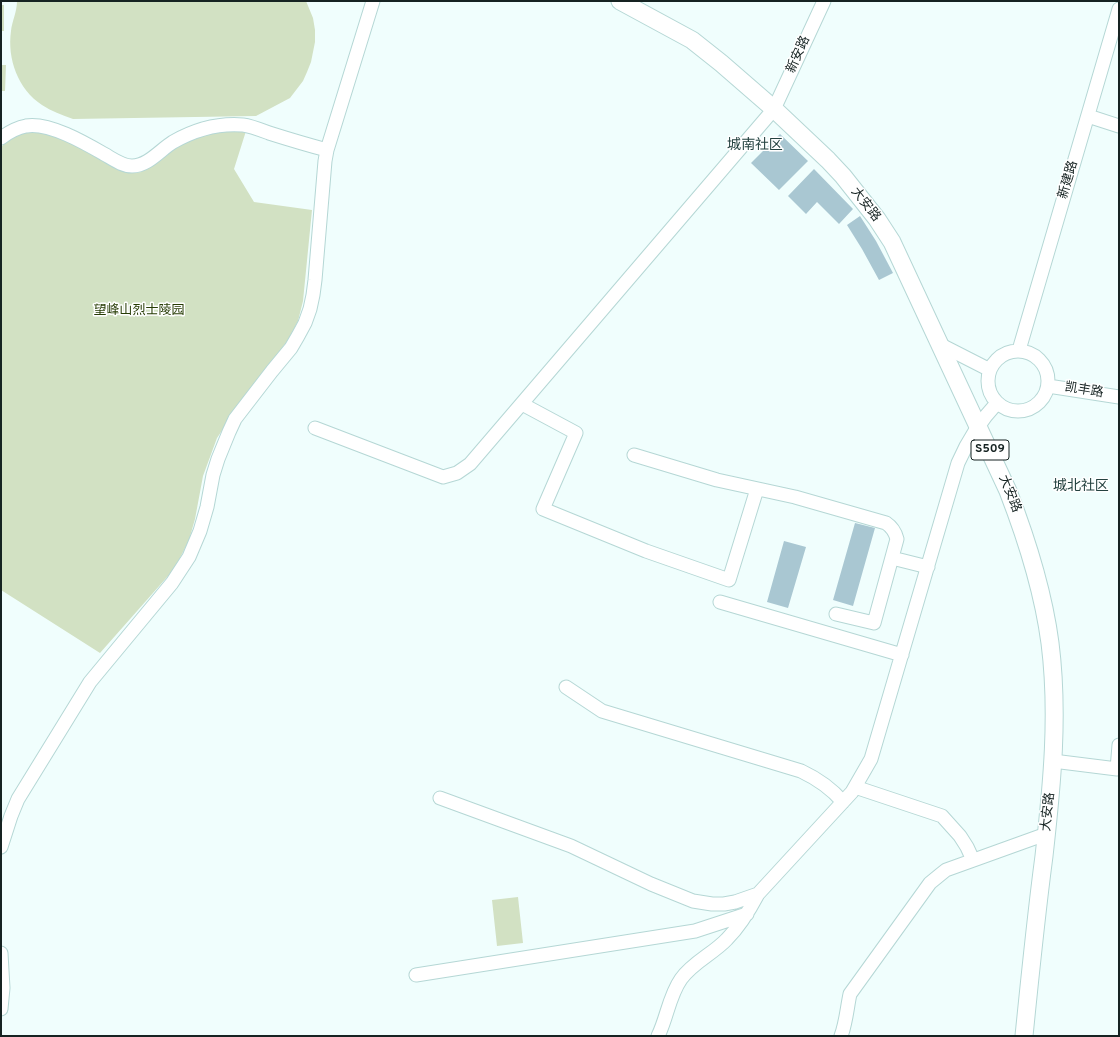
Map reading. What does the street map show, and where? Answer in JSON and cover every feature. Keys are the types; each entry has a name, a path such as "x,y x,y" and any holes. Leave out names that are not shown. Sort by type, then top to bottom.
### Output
{"main road":[{"name":"大安路","path":"620,1 692,40 774,109 828,160 860,197 892,242 1011,498 1029,549 1050,643 1054,714 1052,785 1024,1036"}],"street":[{"path":"1,847 4,834 18,799 90,682 172,584 189,557 200,531 215,469 229,432 240,413 291,348 305,323 314,295 316,280 327,150 373,1"},
{"name":"新安路","path":"315,428 443,477 457,473 470,464 774,109 824,1"},
{"name":"新建路","path":"1019,350 1119,9"},
{"path":"1088,116 1119,126"},
{"path":"1,138 12,130 27,126 46,128 70,136 122,164 132,166 142,164 173,142 183,137 207,127 228,125 244,125 327,150"},
{"path":"941,345 990,370"},
{"path":"1011,351 1026,351 1033,354 1044,364 1047,371 1048,386 1043,398 1032,408 1012,411 997,403 993,399 988,385 990,370 993,363 1004,354 1011,351"},
{"name":"凯丰路","path":"1048,386 1119,397"},
{"path":"658,1036 663,1026 672,998 681,980 690,968 726,940 747,914 758,894 852,792 871,759 958,463 978,425 997,403"},
{"path":"522,404 576,433 543,509 646,551 729,580 757,489"},
{"path":"634,455 717,480 795,497 886,523 894,529 897,538 874,622 836,614"},
{"path":"892,558 928,567"},
{"path":"720,602 902,655"},
{"path":"566,687 602,711 801,771 824,784 843,802"},
{"path":"1053,761 1117,769 1119,745"},
{"path":"855,787 942,816 960,836 973,860"},
{"path":"440,798 571,846 651,884 693,901 724,904 758,894"},
{"path":"840,1036 845,1022 850,994 930,883 946,870 1046,834"},
{"path":"416,975 695,931 747,914"},
{"path":"1,953 3,974 1,1009"}],"green space":[{"path":"17,1 306,1 313,18 315,42 311,62 303,81 290,98 256,116 73,119 42,105 26,91 16,72 10,42"},
{"path":"1,5 4,5 4,31 1,31"},
{"path":"1,65 6,65 5,91 1,91"},
{"name":"望峰山烈士陵园","path":"221,131 246,131 234,169 254,202 312,210 303,301 298,321 288,340 237,408 217,438 203,476 195,519 189,540 177,564 100,653 1,590 1,147 14,135 24,132 35,132 57,136 127,172 134,173 141,172 192,137"},
{"path":"518,897 523,943 497,946 492,900"}],"building":[{"path":"780,134 808,161 779,190 751,163"},
{"path":"814,169 853,209 839,224 817,202 806,214 788,196"},
{"path":"860,216 876,241 893,273 879,280 847,225"},
{"path":"855,523 875,528 853,606 833,600"},
{"path":"784,541 806,547 788,608 767,602"}],"district":[{"name":"城南社区","path":"755,146"},
{"name":"城北社区","path":"1081,487"}]}
